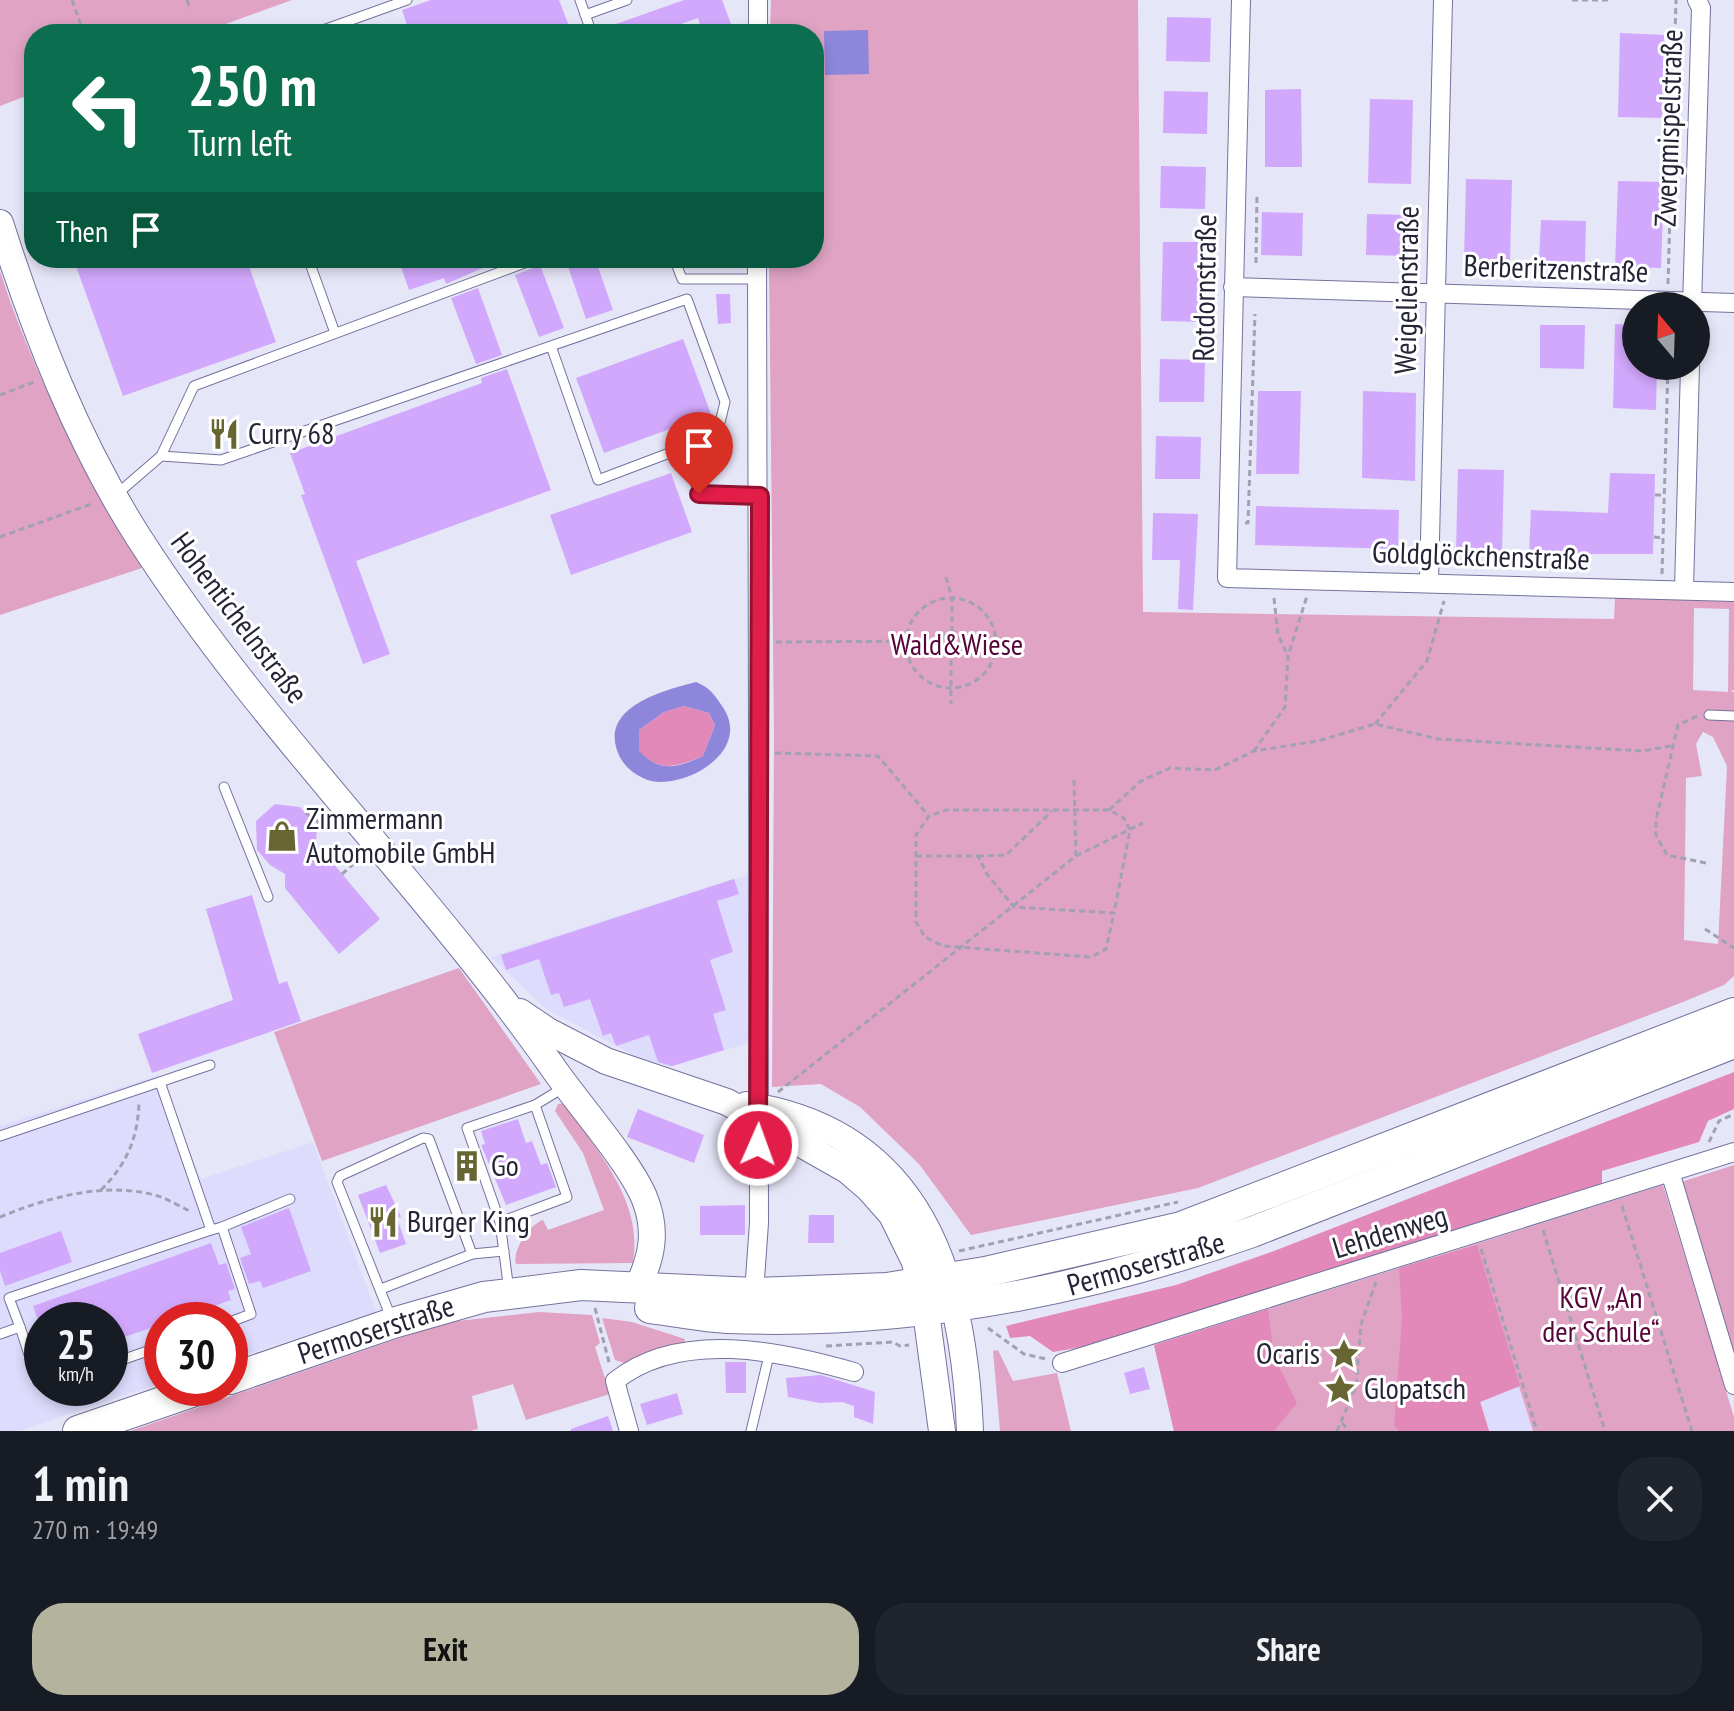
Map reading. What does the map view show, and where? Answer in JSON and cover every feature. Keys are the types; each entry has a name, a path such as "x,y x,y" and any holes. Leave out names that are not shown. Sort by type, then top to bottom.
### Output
{"main road":[{"name":"Hohentichelnstraße","path":"0,223 70,411 114,496 216,646 508,1003 643,1196 654,1239 651,1260 637,1289"},
{"name":"Hohentichelnstraße","path":"508,1003 548,1031 606,1061 758,1113 780,1110 824,1126 865,1154 893,1179 929,1230 942,1324"},
{"name":"Permoserstraße","path":"248,1373 459,1302 517,1292 581,1285 754,1293 887,1288 985,1272 1181,1227 1734,1013"},
{"name":"Permoserstraße","path":"517,1292 726,1318 942,1324 1186,1255 1355,1193 1734,1043"},
{"path":"942,1324 942,1431"},
{"path":"942,1324 970,1431"},
{"path":"78,1431 151,1406"}],"street":[{"path":"758,0 758,24"},
{"name":"Rotdornstraße","path":"1227,578 1241,0"},
{"name":"Weigelienstraße","path":"1429,581 1443,0"},
{"name":"Zwergmispelstraße","path":"1692,292 1701,8 1697,0"},
{"path":"754,1293 759,1223 760,496 757,268"},
{"name":"Berberitzenstraße","path":"1233,287 1622,299"},
{"name":"Berberitzenstraße","path":"1710,304 1734,303"},
{"path":"1684,589 1690,380"},
{"name":"Goldglöckchenstraße","path":"1227,578 1429,581 1734,592"},
{"name":"Lehdenweg","path":"1062,1363 1671,1175 1734,1152"},
{"path":"1671,1175 1734,1385"},
{"path":"629,1431 615,1381 630,1369 668,1356 708,1350 770,1351 808,1358 854,1372"}],"lane":[{"path":"340,24 407,0"},
{"path":"580,0 588,24"},
{"path":"585,15 627,0"},
{"path":"312,268 335,333"},
{"path":"114,496 161,456 194,386 511,268"},
{"path":"551,346 598,480 717,435 725,402 678,268"},
{"path":"682,279 757,279"},
{"path":"161,456 221,460 687,299"},
{"path":"684,449 699,494 760,496"},
{"path":"1709,715 1734,716"},
{"path":"224,787 268,897"},
{"path":"0,1136 210,1065"},
{"path":"160,1082 211,1230"},
{"path":"517,1292 504,1251 500,1222 467,1128 535,1105 566,1086"},
{"path":"500,1222 567,1197 535,1105"},
{"path":"393,1323 337,1182 345,1172 398,1152 423,1138 434,1143 472,1254"},
{"path":"24,1339 9,1298 222,1227 290,1199"},
{"path":"222,1227 247,1302"},
{"path":"381,1289 472,1254 504,1251"},
{"path":"0,1334 20,1327"},
{"path":"751,1431 770,1351"}],"path":[{"path":"72,0 80,24"},
{"path":"187,0 190,10"},
{"path":"1572,0 1611,0"},
{"path":"1668,292 1676,0"},
{"path":"1664,54 1675,54"},
{"path":"1663,95 1674,95"},
{"path":"1256,263 1257,194"},
{"path":"1248,523 1255,314"},
{"path":"0,395 44,378"},
{"path":"1662,579 1668,380"},
{"path":"1655,495 1664,495"},
{"path":"0,537 114,496"},
{"path":"1654,537 1662,538"},
{"path":"946,577 952,598 952,632 961,641 1004,641"},
{"path":"1275,579 1278,635 1288,656"},
{"path":"1254,751 1285,707 1288,656 1312,579"},
{"path":"1375,724 1427,661 1449,582"},
{"path":"952,598 973,603 985,613 993,626 996,641 988,668 978,679 951,688 924,679 914,669 906,641 917,613 929,604 952,598"},
{"path":"760,642 943,641 952,632"},
{"path":"943,641 951,650 951,704"},
{"path":"951,650 959,647 961,641"},
{"path":"1706,863 1667,855 1656,835 1656,820 1678,725 1690,716 1709,715"},
{"path":"1109,810 1141,781 1170,768 1215,770 1254,751 1318,741 1375,724 1438,739 1642,751 1671,746"},
{"path":"760,753 878,756 929,816"},
{"path":"1074,780 1076,856"},
{"path":"916,856 1006,855 1054,809"},
{"path":"1075,809 1109,810 1124,818 1130,830 1106,949 1091,957 943,946 925,937 916,922 916,835 929,816 946,810 1075,809"},
{"path":"758,1113 1076,856 1143,823"},
{"path":"342,874 357,861 356,847"},
{"path":"978,856 987,874 1014,907 1114,913"},
{"path":"1705,929 1734,948"},
{"path":"101,1190 121,1171 138,1130 138,1089"},
{"path":"1707,1161 1709,1141 1719,1121 1734,1114"},
{"path":"0,1217 42,1203 101,1190 160,1197 189,1211 206,1214"},
{"path":"1620,1199 1692,1431"},
{"path":"981,1246 1189,1200"},
{"path":"1541,1224 1605,1431"},
{"path":"1479,1244 1537,1431"},
{"path":"1337,1431 1356,1386 1361,1324 1380,1274"},
{"path":"595,1300 594,1312 615,1381"},
{"path":"808,1358 821,1346 893,1342 900,1346 942,1324 988,1328 1024,1354 1062,1363"},
{"path":"1342,1423 1349,1431"}],"shaded area":[{"path":"868,30 869,74 825,75 824,31"},
{"path":"696,682 714,695 730,724 728,740 720,754 707,766 674,781 657,782 633,772 626,766 616,747 615,732 620,720 629,710 655,695","holes":["684,706 709,713 715,725 703,756 669,766 654,763 639,751 639,730 664,712"]},
{"path":"684,706 709,713 715,725 703,756 669,766 654,763 638,751 639,730 664,712"},
{"path":"749,874 749,1043 671,1067 635,1056 546,1009 491,957"},
{"path":"1734,1072 1734,1109 1708,1121 1699,1142 1602,1171 1602,1184 1094,1345 1053,1352 1030,1336 1010,1338 1006,1326 1176,1285 1274,1251"},
{"path":"159,1075 201,1179 313,1142 376,1312 248,1354 248,1302 144,1302 144,1389 128,1394 128,1302 24,1302 24,1406 93,1406 19,1431 0,1431 0,1126"},
{"path":"1477,1245 1520,1386 1480,1402 1489,1431 1399,1431 1394,1426 1402,1319 1399,1268"},
{"path":"1268,1309 1274,1356 1297,1403 1274,1431 1174,1431 1154,1345"},
{"path":"1520,1386 1533,1431 1489,1431 1480,1402"}],"green space":[{"path":"0,0 292,0 226,24 24,24 24,97 0,106"},
{"name":"Wald&Wiese","path":"771,0 1138,0 1143,612 1614,619 1615,598 1734,599 1734,690 1730,691 1734,692 1734,976 1724,985 1683,1002 1198,1188 971,1235 919,1164 860,1107 821,1084 772,1087 774,736 769,268 824,268 824,24 770,24","holes":["1694,608 1729,609 1728,692 1693,690","1703,732 1713,737 1727,766 1718,944 1684,940 1686,778 1702,776 1696,744"]},
{"path":"0,271 28,347 62,423 142,568 0,615"},
{"path":"459,968 541,1084 322,1161 274,1032"},
{"path":"565,1103 625,1198 635,1240 633,1263 516,1264 519,1245 538,1222 543,1220 548,1230 604,1210 583,1153 555,1111 558,1104"},
{"path":"1734,1165 1734,1354 1681,1182"},
{"name":"KGV „An der Schule“","path":"1663,1185 1734,1417 1734,1431 1533,1431 1519,1386 1480,1402 1489,1431 1174,1431 1154,1345"},
{"path":"539,1312 592,1315 600,1343 595,1347 610,1394 526,1420 513,1384 472,1396 478,1429 470,1431 130,1431 203,1406 248,1406 248,1390 423,1330 458,1321"},
{"path":"602,1318 632,1322 685,1339 683,1349 627,1364 615,1360"},
{"path":"998,1350 1013,1381 1057,1373 1071,1431 1000,1431 993,1351"}],"building":[{"path":"431,0 559,0 568,24 407,24 402,10"},
{"path":"684,0 722,0 731,24 700,24 698,18 681,24 616,24"},
{"path":"1167,17 1211,18 1210,62 1166,61"},
{"path":"1620,33 1664,35 1662,118 1618,117"},
{"path":"1301,89 1302,167 1265,167 1265,90"},
{"path":"1164,91 1208,92 1207,134 1163,133"},
{"path":"1370,99 1413,100 1411,184 1368,183"},
{"path":"1161,166 1206,167 1205,209 1160,208"},
{"path":"1466,179 1512,180 1510,262 1464,261"},
{"path":"1618,181 1664,182 1661,268 1615,267"},
{"path":"1262,212 1303,213 1302,256 1261,255"},
{"path":"1367,214 1410,215 1409,256 1366,255"},
{"path":"1541,220 1586,221 1585,262 1539,261"},
{"path":"1163,242 1206,242 1204,322 1161,321"},
{"path":"77,268 250,268 276,342 123,396"},
{"path":"401,268 483,268 446,284 444,278 409,290"},
{"path":"541,268 564,328 539,337 515,275"},
{"path":"568,268 598,268 613,310 586,319"},
{"path":"478,288 502,355 476,364 451,298"},
{"path":"716,294 730,294 731,323 718,324"},
{"path":"1615,324 1622,324 1622,380 1657,380 1656,410 1613,408"},
{"path":"1540,325 1585,325 1584,369 1540,368"},
{"path":"683,339 711,414 604,453 576,378"},
{"path":"1160,359 1205,360 1204,402 1159,402"},
{"path":"507,369 551,490 356,561 390,654 363,664 301,495 305,494 290,453 482,383 481,378"},
{"path":"1258,391 1301,391 1299,474 1256,474"},
{"path":"1363,391 1416,393 1415,481 1362,478"},
{"path":"1156,436 1201,437 1200,479 1155,479"},
{"path":"1458,469 1504,470 1502,551 1456,550"},
{"path":"671,473 692,532 571,575 550,515"},
{"path":"1610,473 1655,474 1653,554 1529,554 1531,510 1608,513"},
{"path":"1256,506 1399,510 1398,549 1255,545"},
{"path":"1153,513 1198,514 1193,610 1178,609 1180,560 1152,560"},
{"path":"275,804 300,807 317,826 316,843 380,919 339,954 285,888 285,874 270,865 257,850 256,821"},
{"path":"734,879 739,894 717,901 733,952 710,960 726,1010 713,1014 724,1050 672,1066 658,1062 649,1035 616,1046 611,1033 603,1036 590,999 564,1007 559,993 551,995 539,959 506,970 501,955"},
{"path":"252,895 279,984 287,981 301,1021 152,1073 138,1034 233,1000 206,909"},
{"path":"638,1109 704,1135 694,1163 627,1137"},
{"name":"Go","path":"518,1119 526,1143 532,1141 541,1165 547,1163 556,1187 506,1205 481,1145 485,1144 481,1131"},
{"name":"Go","path":"467,1151 477,1178 465,1182 455,1155"},
{"name":"Burger King","path":"386,1185 401,1217 397,1218 406,1244 380,1253 358,1195"},
{"path":"745,1205 745,1235 700,1235 700,1206"},
{"path":"289,1208 311,1271 263,1288 260,1281 249,1284 240,1258 251,1254 241,1227"},
{"path":"809,1215 834,1215 834,1243 808,1243"},
{"path":"61,1231 72,1262 5,1286 0,1271 0,1253"},
{"path":"211,1243 219,1265 226,1263 235,1289 228,1291 231,1300 225,1302 144,1302 144,1330 128,1336 128,1302 44,1302"},
{"path":"725,1362 746,1362 746,1393 726,1393"},
{"path":"1144,1367 1150,1389 1130,1394 1124,1373"},
{"path":"821,1375 875,1392 873,1424 854,1417 854,1406 842,1402 820,1403 788,1397 786,1378"},
{"path":"677,1393 683,1414 647,1425 640,1404"},
{"path":"608,1416 613,1431 571,1431 571,1429"}],"place":[{"name":"Curry 68","path":"224,434"},
{"name":"Zimmermann Automobile GmbH","path":"282,836"},
{"name":"Go","path":"467,1166"},
{"name":"Burger King","path":"383,1222"},
{"name":"Ocaris","path":"1344,1354"},
{"name":"Glopatsch","path":"1340,1389"}],"route":[{"path":"699,494 760,496 758,1145"}]}
